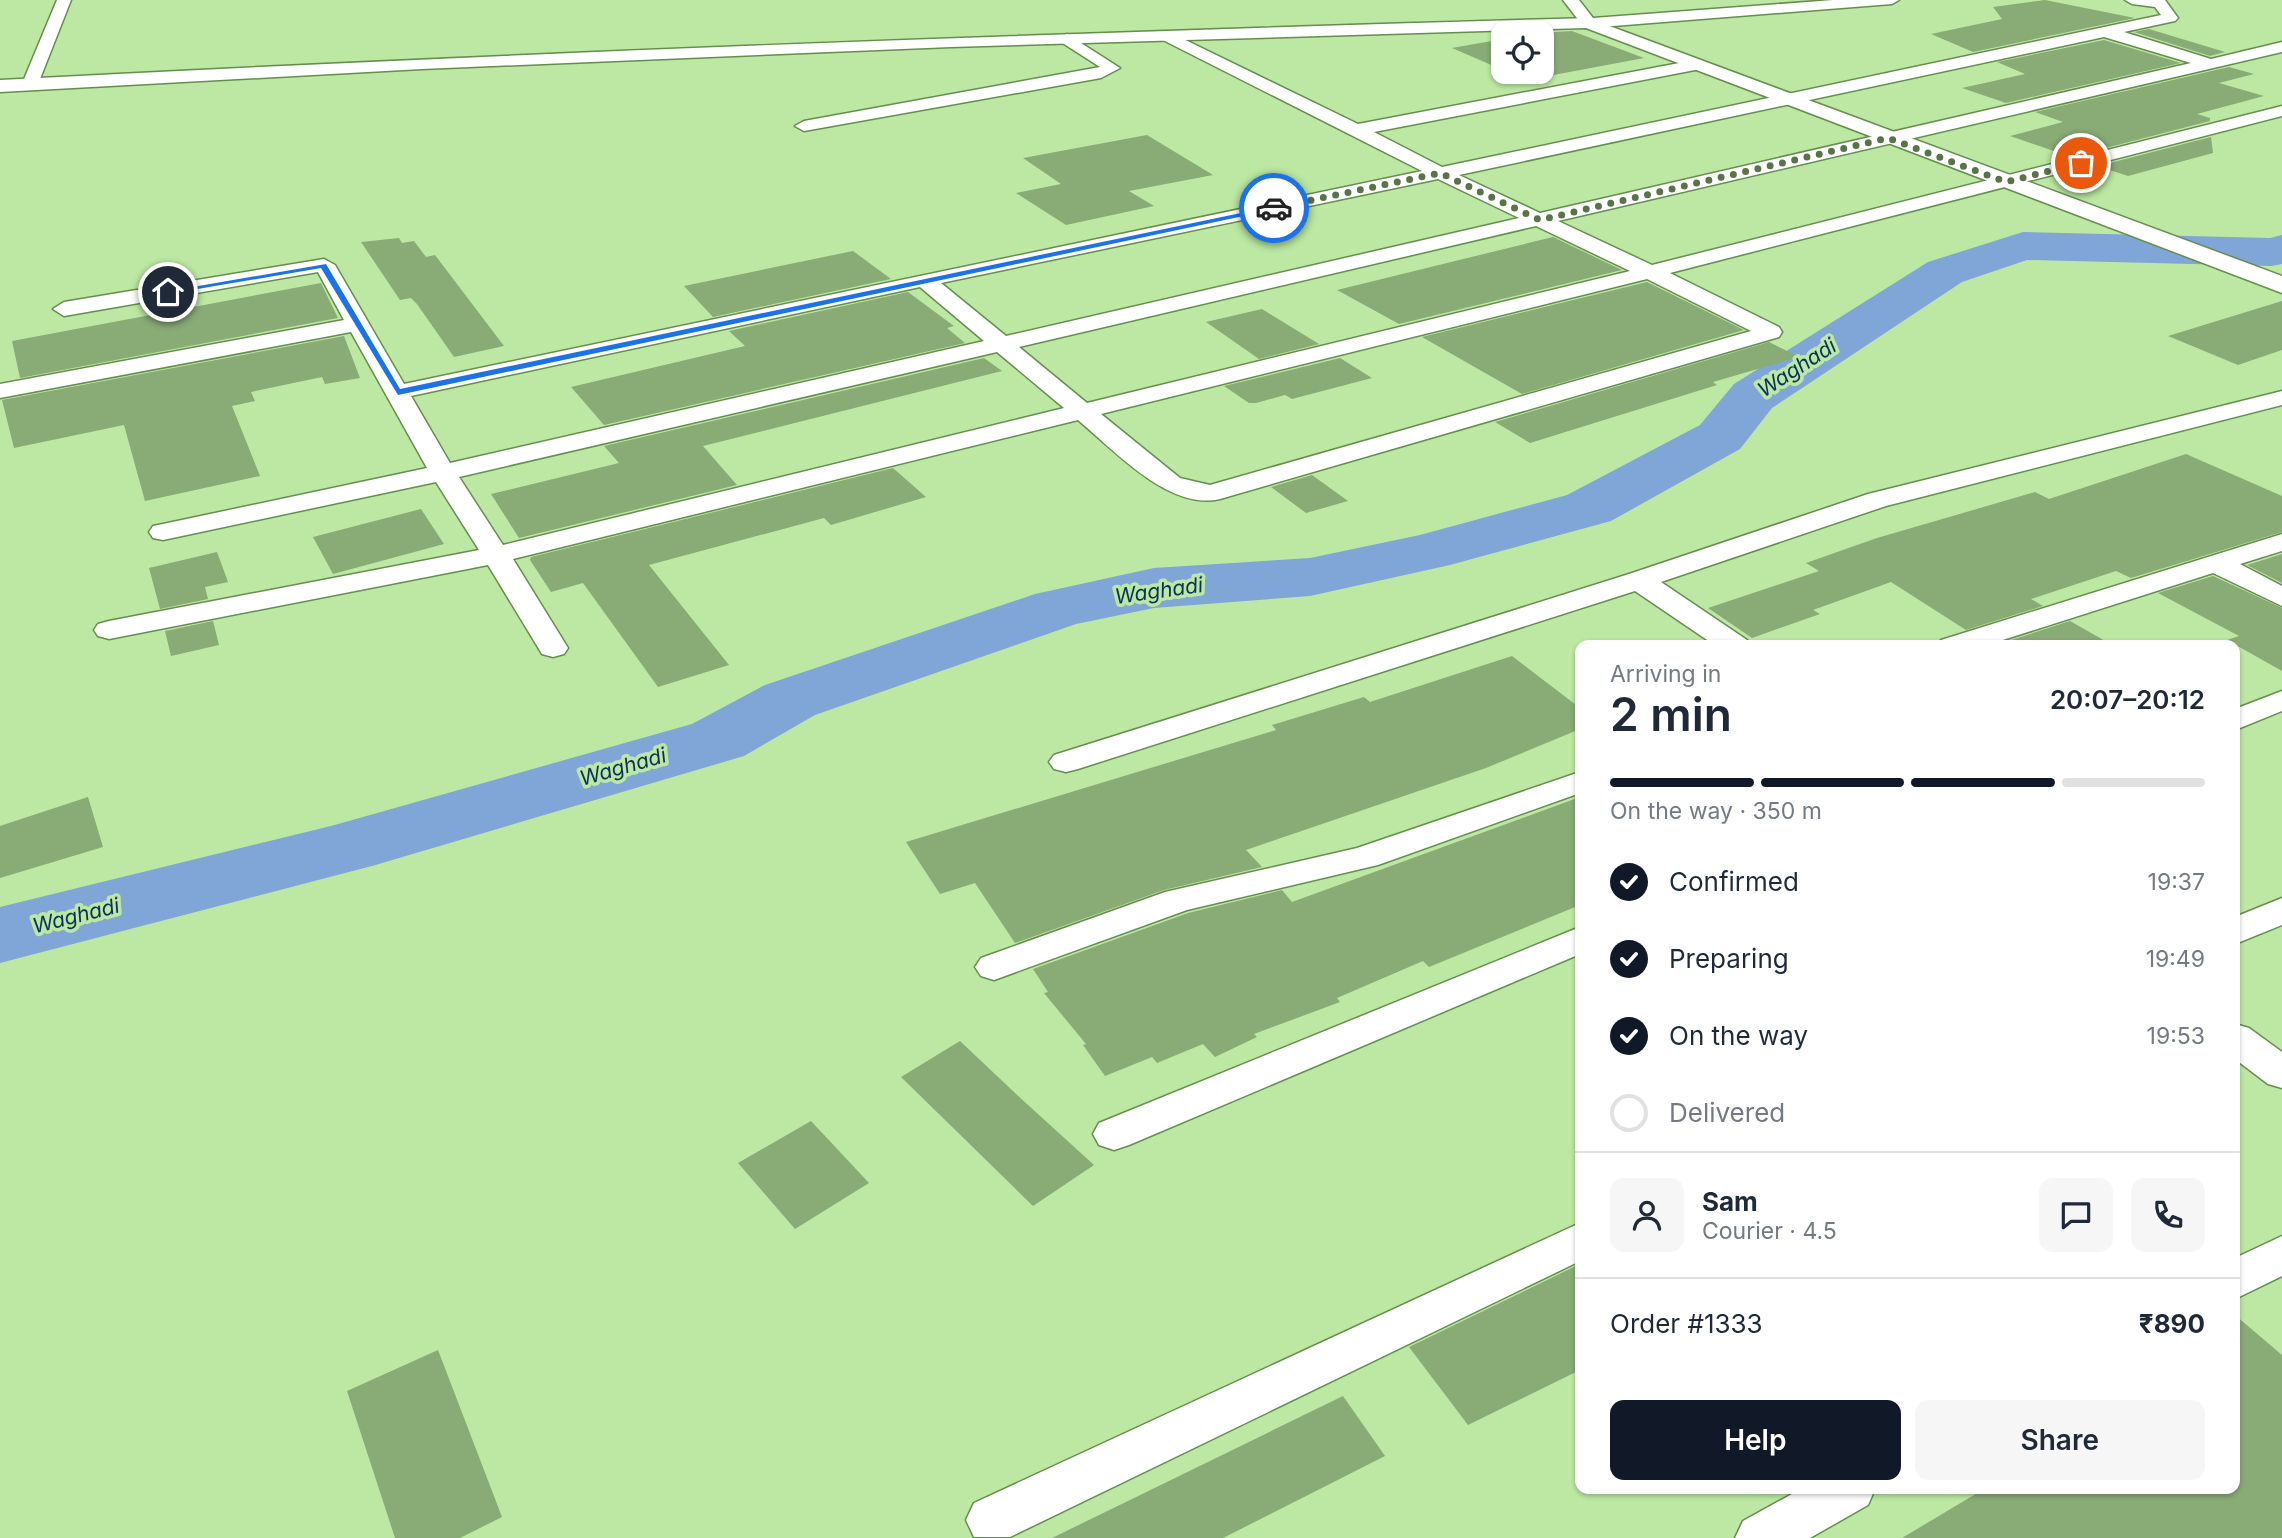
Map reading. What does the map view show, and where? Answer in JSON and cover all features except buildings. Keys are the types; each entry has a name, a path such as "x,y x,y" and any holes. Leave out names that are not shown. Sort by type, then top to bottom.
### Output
{"street":[{"path":"30,84 64,0"},
{"path":"1570,0 1581,10 1588,23 2276,282"},
{"path":"0,86 422,63 1588,23 1892,0"},
{"path":"398,392 2170,18 2160,3 2133,0"},
{"path":"2105,32 2210,64"},
{"path":"924,280 1171,484 1186,490 1211,494 1771,332 1440,173 1169,37"},
{"path":"804,125 1101,73 1112,68 1067,39"},
{"path":"163,532 443,473 2282,47"},
{"path":"1356,130 1695,65"},
{"path":"109,630 496,555 1650,272 2282,111"},
{"path":"64,309 324,265 443,473 553,648"},
{"path":"0,391 359,324"},
{"path":"1066,762 1639,580 1877,500 2282,398"},
{"path":"1971,640 2282,542"},
{"path":"2215,563 2282,597"},
{"path":"1639,580 1727,640"},
{"path":"2240,718 2282,700"},
{"path":"994,967 1178,900 1364,857 1575,784"},
{"path":"2240,930 2282,910"},
{"path":"1114,1134 1575,942"},
{"path":"2240,1042 2282,1073"},
{"path":"992,1520 1575,1243"},
{"path":"2240,1277 2282,1254"},
{"path":"1761,1538 1841,1494"}],"waterway":[{"name":"Waghadi","path":"0,935 344,848 718,740 790,700 1059,608 1154,588 1310,577 1428,552 1589,508 1720,437 1753,396 1945,272 2023,246 2272,252 2282,249"}],"way so far":[{"path":"1274,208 1440,173 1540,220 1888,138 2006,182 2081,163"}],"route":[{"path":"168,292 324,265 398,392 1274,208"}]}
